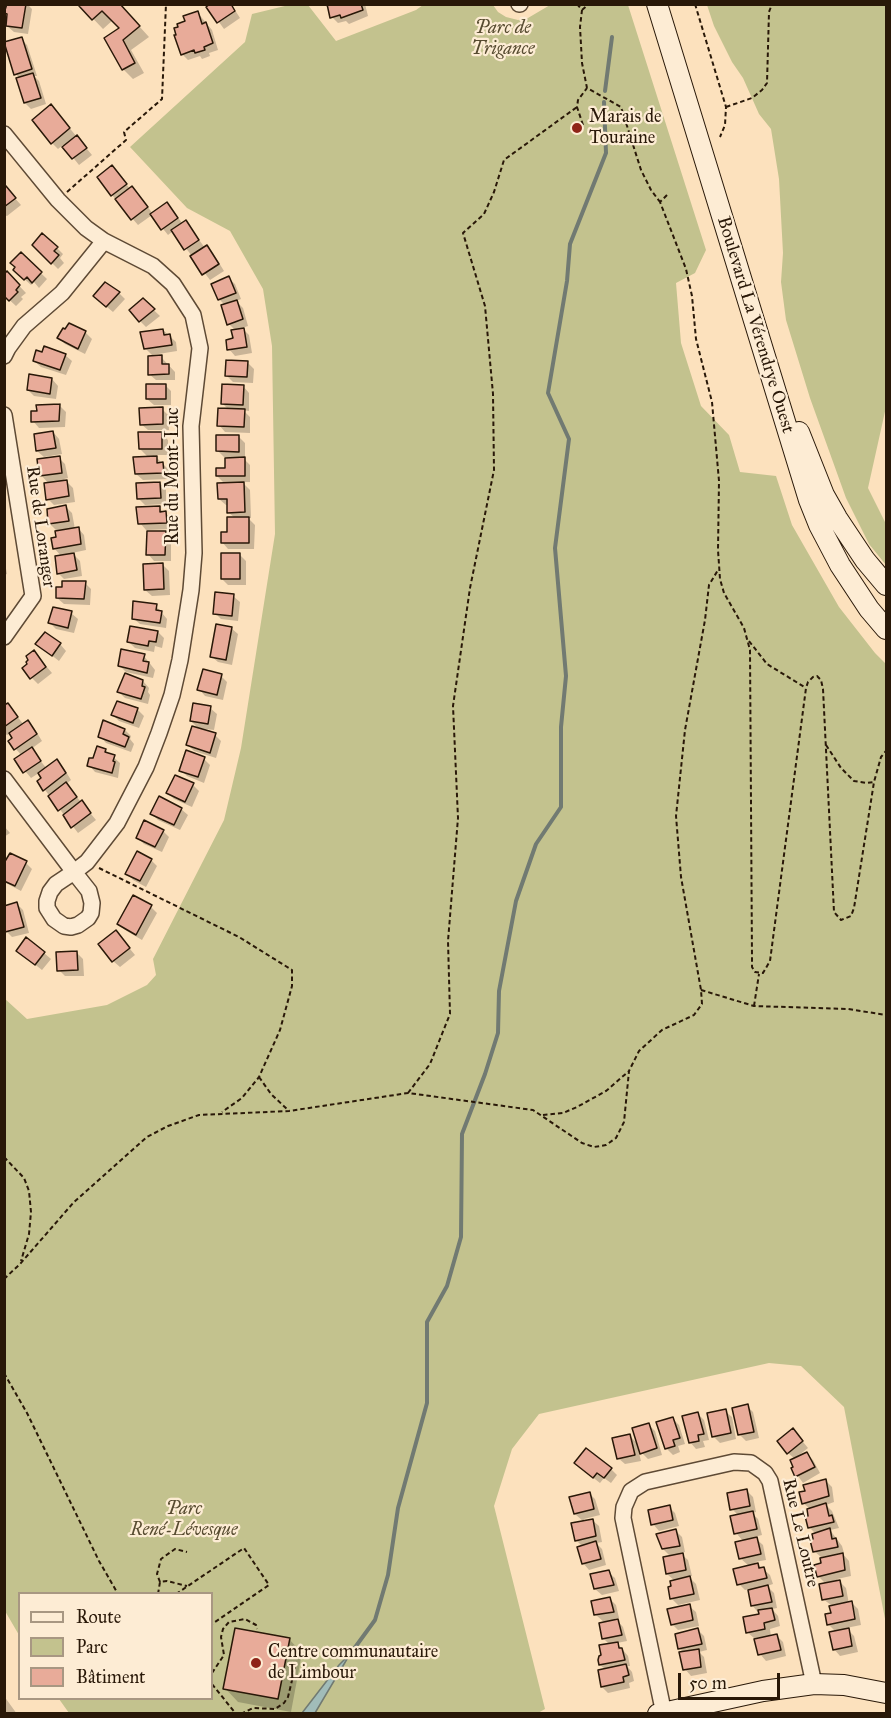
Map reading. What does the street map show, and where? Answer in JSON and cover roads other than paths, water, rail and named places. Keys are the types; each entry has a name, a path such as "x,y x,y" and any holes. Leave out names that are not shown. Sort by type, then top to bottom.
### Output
{"main road":[{"name":"Boulevard La Vérendrye Ouest","path":"657,4 795,459 819,525 850,582 886,629"},
{"path":"742,280 824,495 851,541 886,585"},
{"path":"662,1713 763,1691 814,1684 844,1685 886,1693"}],"street":[{"name":"Rue du Mont-Luc","path":"4,779 74,872 87,862 117,823 146,767 172,695 188,620 193,562 190,426 200,348 193,315 173,284 153,266 104,241 86,228 58,200 5,135"},
{"path":"4,356 24,326 62,293 104,241"},
{"name":"Rue de Loranger","path":"4,415 33,596 4,637"},
{"name":"Rue Le Loutre","path":"662,1713 623,1518 624,1507 631,1491 645,1482 734,1462 750,1463 765,1473 770,1480 814,1684"}],"water":[{"path":"350,1654 315,1713 302,1713 339,1665"}],"waterway":[{"path":"605,91 612,37"},
{"path":"348,1657 375,1620 388,1575 398,1508 427,1403 427,1322 447,1286 461,1237 462,1134 498,1033 499,991 516,901 536,844 561,807 561,727 566,676 555,548 569,439 548,393 567,281 570,244 606,153 604,102"}],"place":[{"name":"Marais de Touraine","path":"577,128"},
{"name":"Centre communautaire de Limbour","path":"256,1663"}],"park label":[{"name":"Parc de Trigance","path":"503,39"},
{"name":"Parc René-Lévesque","path":"184,1520"}]}
